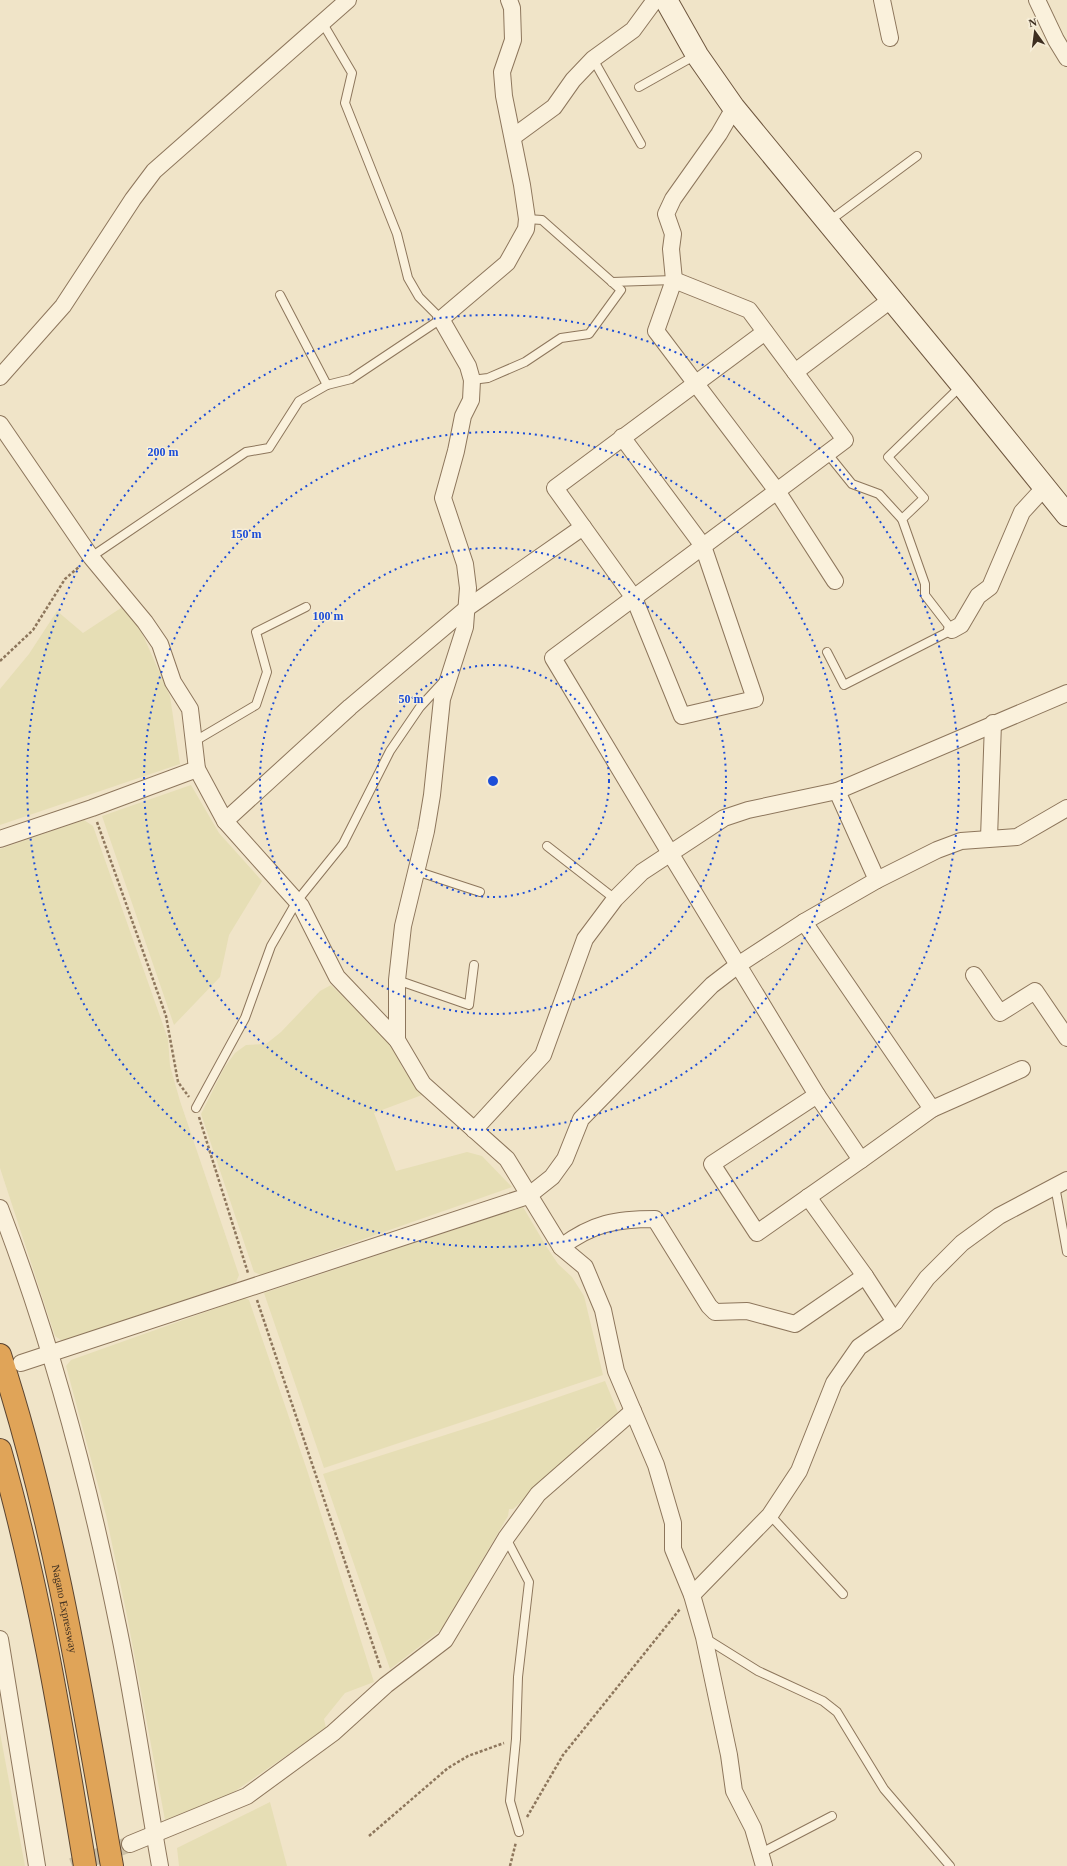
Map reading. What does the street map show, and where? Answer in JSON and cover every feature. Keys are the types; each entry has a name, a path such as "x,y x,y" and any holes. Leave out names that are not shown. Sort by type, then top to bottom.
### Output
{"highway":[{"name":"Nagano Expressway","path":"0,1355 28,1450 55,1560 112,1866"},
{"path":"0,1450 28,1564 46,1652 67,1758 85,1866"}],"street":[{"path":"0,377 63,306 133,199 154,171 348,0"},
{"path":"397,1040 397,980 403,926 426,830 432,795 442,699 465,627 467,608 468,588 464,564 443,498 456,452 463,416 470,400 472,380 468,366 441,319 507,263 526,229 527,220 513,137 504,96 502,72 513,40 512,8 509,0"},
{"path":"513,137 554,107 573,80 593,59 633,30 655,0"},
{"path":"666,0 697,55 734,108 892,299 1067,515"},
{"path":"882,0 890,38"},
{"path":"1037,0 1056,40 1067,58"},
{"path":"734,108 719,134 673,199 666,214 673,234 671,249 674,280 656,331 777,491 835,581"},
{"path":"674,280 749,310 845,440 554,658 817,1095 861,1160"},
{"path":"795,372 892,299"},
{"path":"622,437 703,546 755,699 682,716 634,598 555,488 622,437 765,332"},
{"path":"0,424 91,557 145,622 160,644 174,682 190,709 195,741 197,769 225,821 297,901 337,977 397,1040 423,1084 507,1159 528,1196 561,1247 585,1267 603,1310 616,1371 656,1465 673,1523 673,1549 692,1595 704,1637 729,1755 734,1791 753,1828 762,1860"},
{"path":"952,630 961,625 978,596 990,587 1022,512 1044,488"},
{"path":"225,821 350,707 467,608 583,527"},
{"path":"474,1130 543,1055 585,939 615,899 642,872 724,818 748,810 837,791 1067,693"},
{"path":"989,838 993,724"},
{"path":"0,839 92,808 197,769"},
{"path":"837,791 877,880"},
{"path":"21,1363 50,1352 528,1196 552,1177 565,1159 581,1119 712,985 738,965 804,922 877,880 961,841 1017,836 1067,808"},
{"path":"804,922 932,1109"},
{"path":"974,975 1000,1014 1035,990 1067,1038"},
{"path":"817,1095 712,1164 757,1233 932,1109 1022,1069"},
{"path":"692,1595 770,1515 799,1471 834,1383 859,1347 895,1322 927,1278 962,1243 999,1216 1061,1183"},
{"path":"808,1197 865,1276 895,1322"},
{"path":"0,1208 50,1352 96,1523 118,1624 160,1866"},
{"path":"561,1247 577,1236 608,1222 630,1219 655,1219 709,1306 715,1312 747,1311 795,1324 865,1276"},
{"path":"130,1844 247,1796 333,1733 386,1685 445,1640 506,1538 538,1494 633,1411"},
{"path":"0,1639 37,1866"}],"lane":[{"path":"91,557 246,452 269,448 299,401 327,385 351,379 441,319 419,297 408,278 397,234 344,103 352,73 322,22"},
{"path":"639,87 697,55"},
{"path":"593,59 641,144"},
{"path":"827,222 917,156"},
{"path":"472,380 488,378 525,362 561,338 589,334 621,290 542,220 527,220"},
{"path":"612,282 674,280"},
{"path":"280,295 327,385"},
{"path":"902,519 924,498 888,457 962,385"},
{"path":"827,453 852,484 879,494 902,519 925,584 925,595 952,630 844,685 827,652"},
{"path":"195,741 256,705 267,672 256,632 306,607"},
{"path":"196,1108 245,1018 271,946 297,901 343,844 390,751 420,707 450,674"},
{"path":"547,846 615,899"},
{"path":"416,871 480,892"},
{"path":"397,980 469,1005 474,965"},
{"path":"1061,1183 1067,1252"},
{"path":"770,1515 843,1594"},
{"path":"506,1538 529,1582 518,1677 516,1739 510,1802 519,1832"},
{"path":"704,1637 758,1671 823,1701 837,1712 884,1789 950,1866"},
{"path":"762,1860 832,1816"}],"path":[{"path":"0,661 33,630 65,579 91,557"},
{"path":"92,808 166,1016 178,1082 196,1108 252,1287 386,1685"},
{"path":"510,1866 519,1832 562,1755 692,1595"},
{"path":"369,1836 448,1768 468,1756 516,1739"}],"shaded area":[{"path":"124,606 142,633 170,696 180,764 0,825 0,689 29,654 57,611 83,633"},
{"path":"191,785 219,833 262,881 229,935 220,977 174,1025 102,816"},
{"path":"84,820 93,826 168,1039 170,1066 180,1101 239,1275 236,1282 64,1342 55,1336 0,1168 0,849"},
{"path":"331,985 390,1042 402,1067 422,1095 374,1113 396,1171 467,1152 482,1156 512,1187 261,1275 254,1272 201,1114 224,1068 235,1053 246,1045 266,1044 281,1032 320,991"},
{"path":"523,1207 558,1264 572,1277 584,1296 603,1375 324,1468 264,1293"},
{"path":"245,1298 249,1300 308,1473 374,1682 345,1693 324,1719 326,1728 231,1794 165,1820 127,1616 106,1515 66,1366 71,1360"},
{"path":"605,1381 619,1415 596,1429 596,1437 513,1509 509,1509 508,1516 441,1630 390,1669 323,1474 489,1421"},
{"path":"0,1733 25,1866 0,1866"},
{"path":"270,1802 287,1866 179,1866 177,1848"}],"tunnel":[{"path":"72,1866 130,1844"}]}
